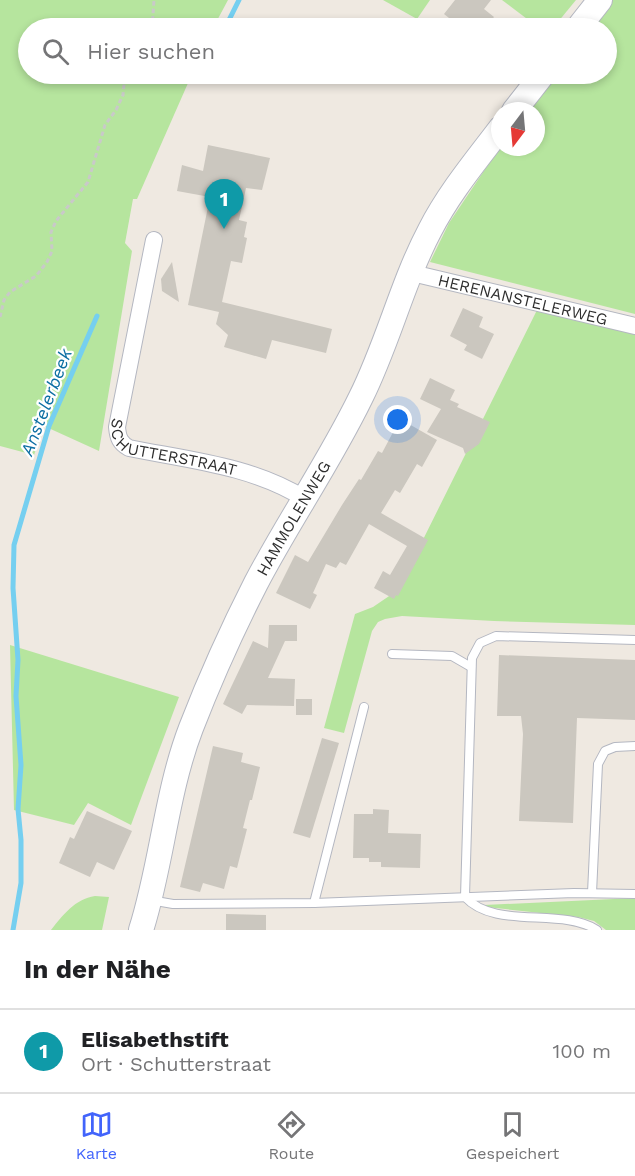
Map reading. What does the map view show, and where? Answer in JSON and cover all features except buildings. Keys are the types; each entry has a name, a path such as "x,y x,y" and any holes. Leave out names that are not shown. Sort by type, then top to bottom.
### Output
{"street":[{"path":"586,18 600,0"},
{"path":"521,102 535,84"},
{"name":"HAMMOLENWEG","path":"141,930 150,900 169,802 190,729 216,667 256,582 361,398 387,340 411,273 430,230 454,188 491,141"},
{"name":"SCHUTTERSTRAAT","path":"154,240 117,427 117,437 129,448 248,473 281,486 305,499"},
{"name":"HERENANSTELERWEG","path":"411,273 635,326"}],"lane":[{"path":"465,897 471,667 472,658 480,643 496,636 635,640"},
{"path":"392,654 452,656 471,667"},
{"path":"314,903 364,707"},
{"path":"592,892 598,764 605,751 615,747 635,746"},
{"path":"150,900 173,904 314,903 592,892 611,895 635,894"},
{"path":"465,897 482,911 563,921 597,930"}],"path":[{"path":"153,18 154,0"},
{"path":"0,317 4,300 10,292 36,276 50,256 51,232 69,204 88,182 105,125 123,95 124,84"}],"green space":[{"path":"0,0 228,0 218,18 18,18 18,84 188,84 137,199 133,199 125,243 132,251 99,451 44,426 34,455 0,446"},
{"path":"383,0 430,0 418,18"},
{"path":"502,0 576,0 561,18 526,18"},
{"path":"612,0 635,0 635,314 430,262 449,223 494,156 545,156 545,102 535,102 548,84 617,84 617,18 598,18"},
{"path":"541,302 635,324 635,625 402,616 385,619 378,622 372,631 344,733 324,728 355,614 373,607 398,590"},
{"path":"10,645 179,697 131,825 88,803 74,825 14,810"},
{"path":"95,896 109,897 102,930 51,930 75,904"},
{"path":"635,898 635,930 606,930 594,921 578,917 484,905"}],"waterway":[{"name":"Anstelerbeek","path":"230,18 239,0"},
{"name":"Anstelerbeek","path":"13,930 21,883 18,809 21,765 16,696 18,660 13,588 14,545 49,426 97,316"}],"place":[{"name":"Elisabethstift","path":"224,229"}]}
